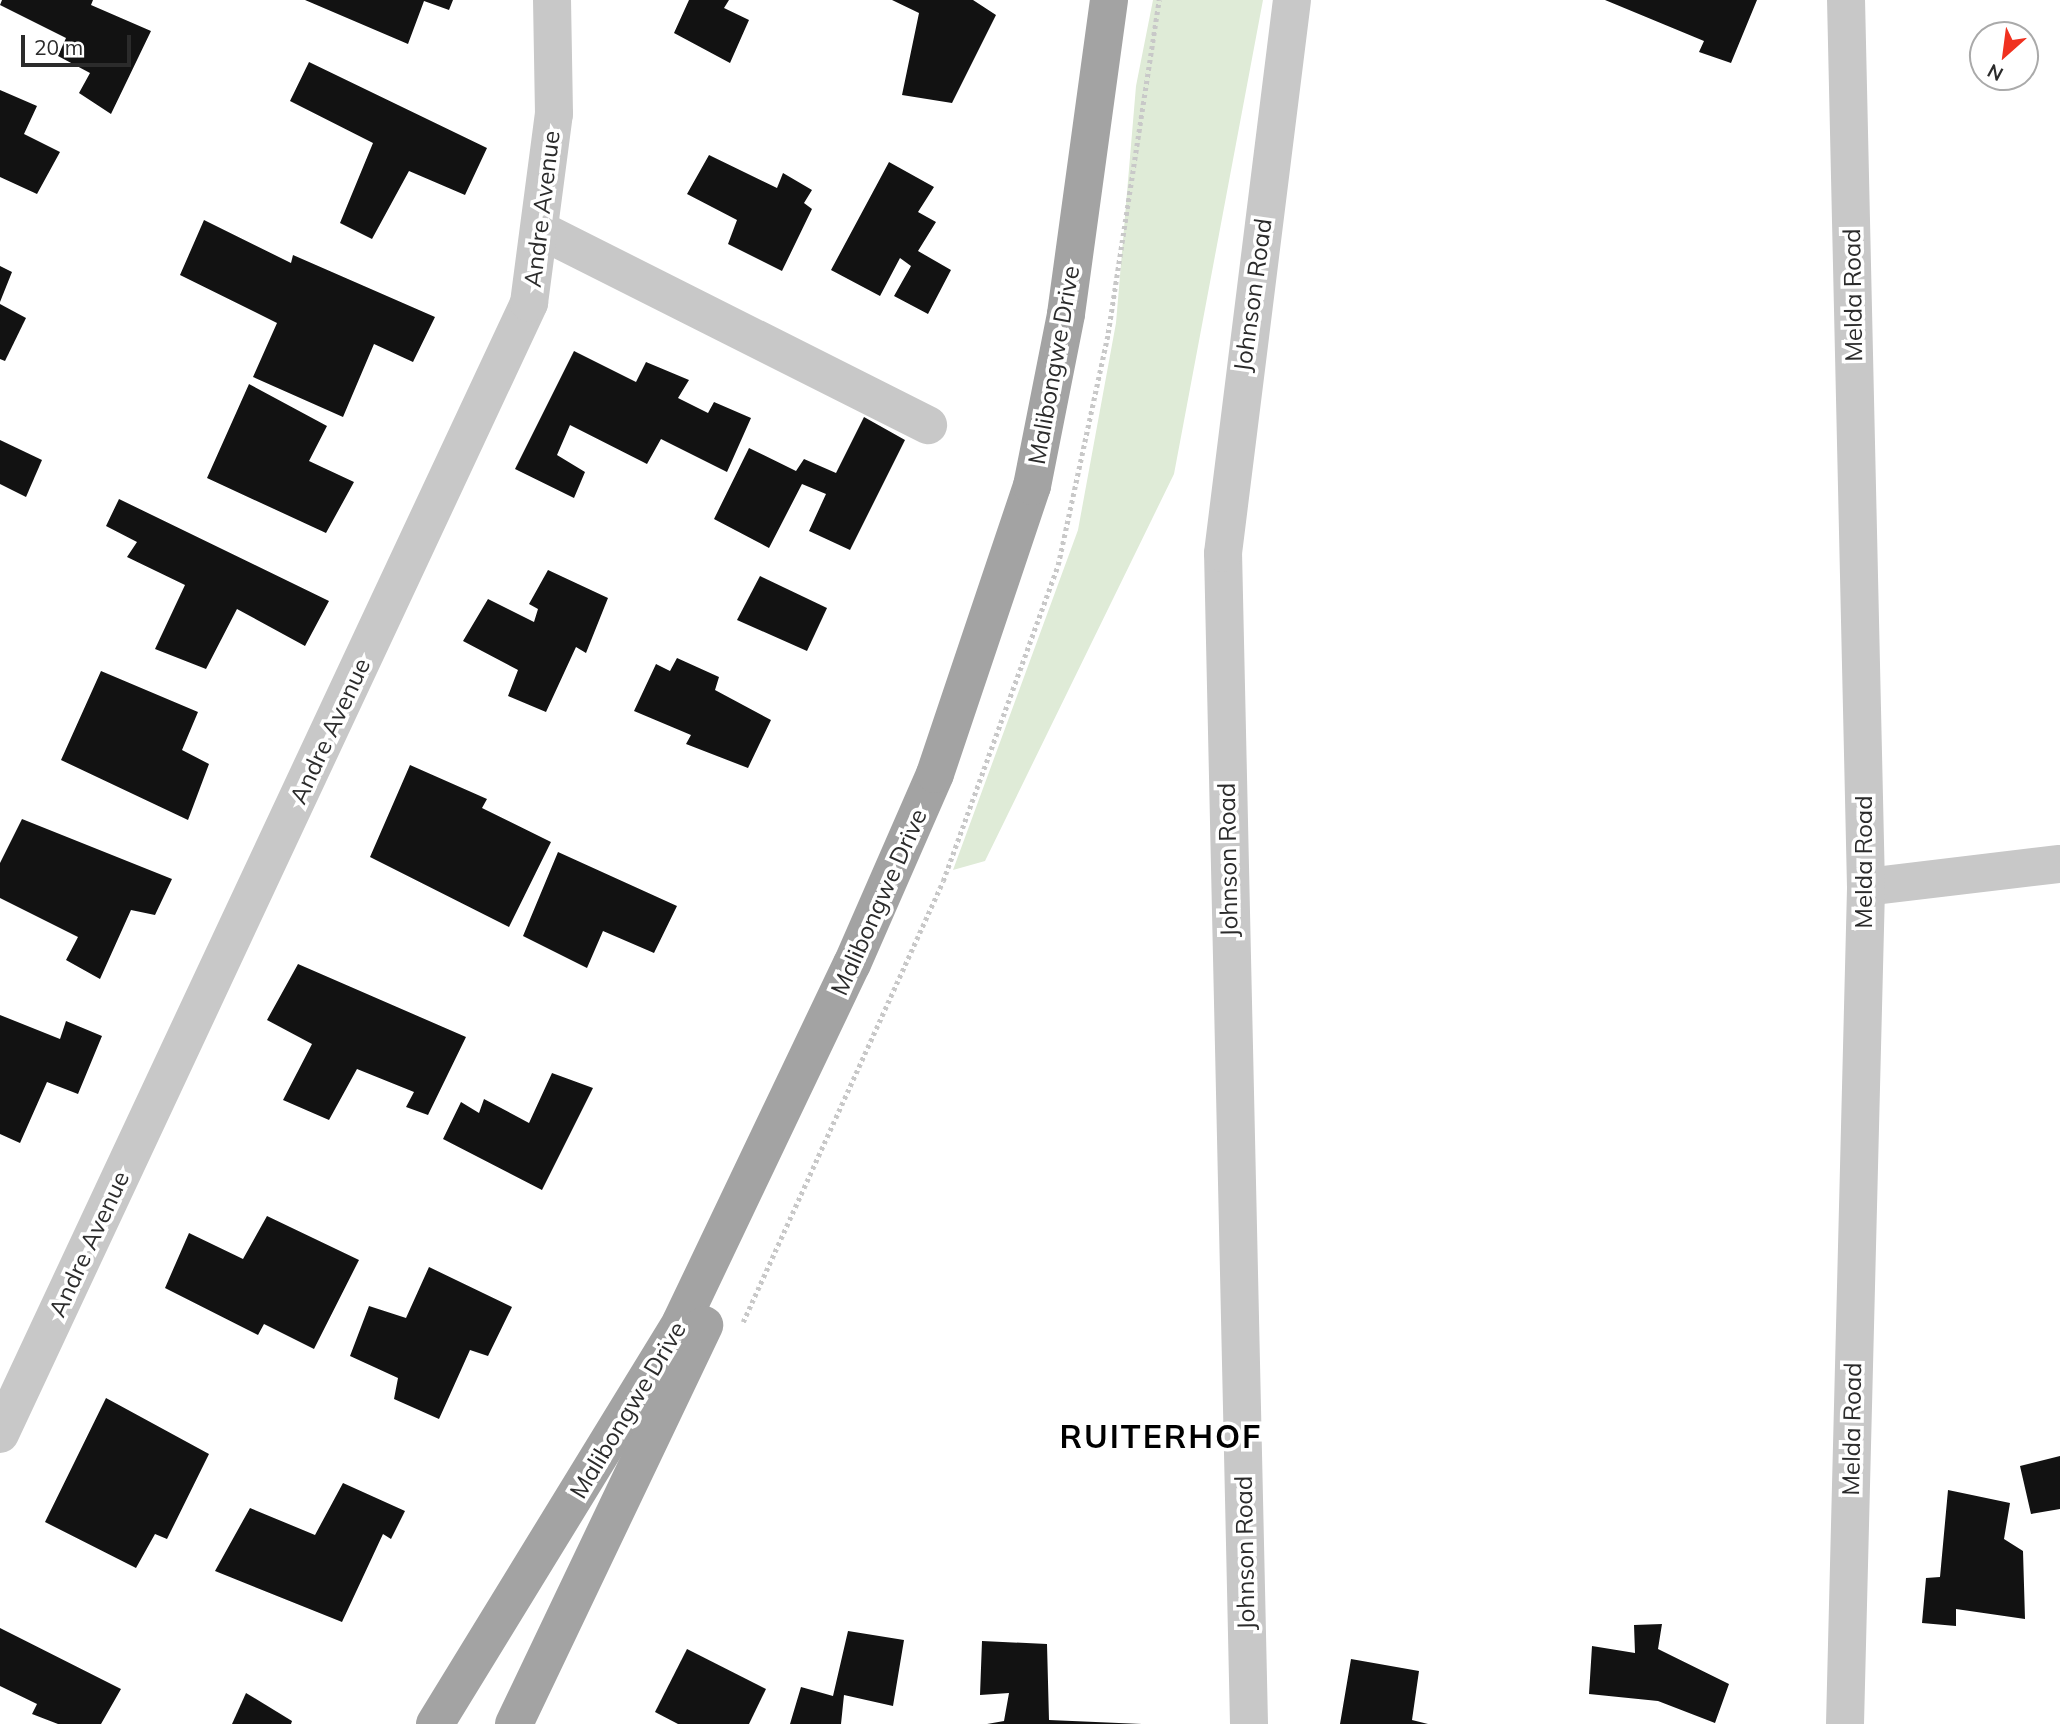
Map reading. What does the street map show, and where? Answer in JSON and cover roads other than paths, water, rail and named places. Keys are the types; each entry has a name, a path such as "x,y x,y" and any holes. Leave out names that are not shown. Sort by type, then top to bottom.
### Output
{"main road":[{"name":"Malibongwe Drive","path":"435,1724 681,1322 852,964 935,774 1032,485 1066,314 1109,0"},
{"name":"Malibongwe Drive","path":"513,1724 870,973 984,702 1050,488 1143,6"}],"street":[{"name":"Andre Avenue","path":"0,1434 529,303 544,232 554,114 552,0"},
{"name":"Johnson Road","path":"1249,1724 1223,565 1292,0"},
{"name":"Melda Road","path":"1845,1724 1866,887 1846,0"},
{"path":"544,232 928,425"},
{"path":"1866,887 2060,864"}],"district":[{"name":"RUITERHOF","path":"1161,1436"}]}
